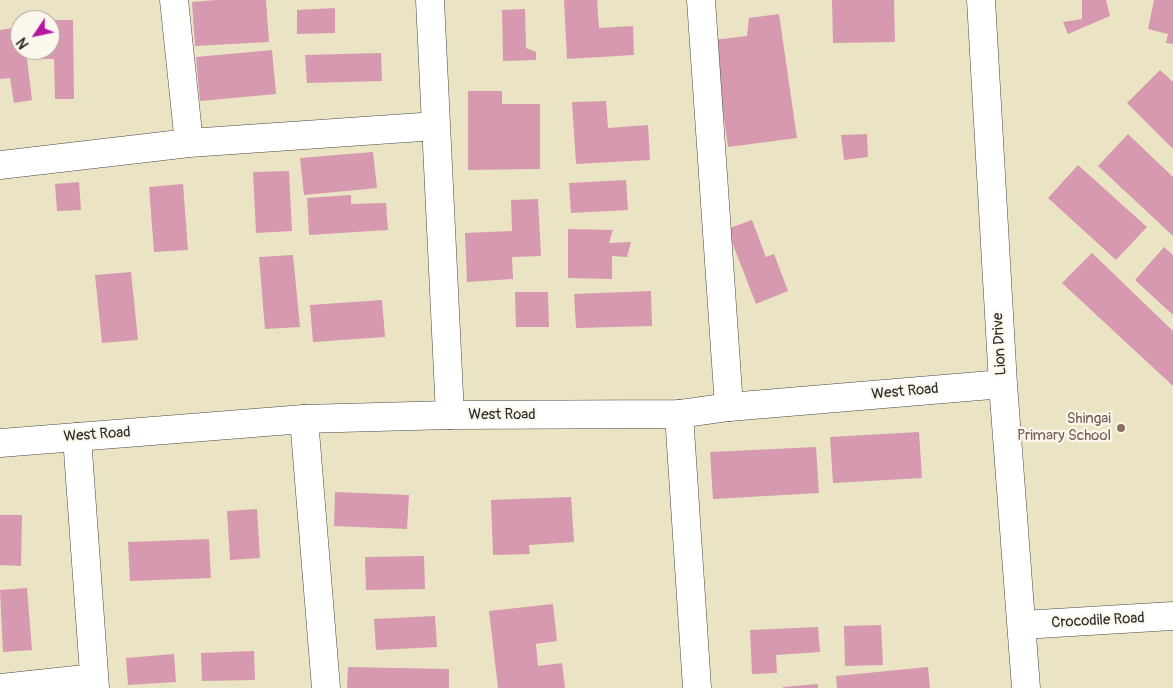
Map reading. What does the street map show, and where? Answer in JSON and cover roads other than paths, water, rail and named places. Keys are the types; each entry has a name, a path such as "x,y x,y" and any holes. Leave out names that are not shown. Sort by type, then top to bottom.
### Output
{"street":[{"path":"174,0 189,143"},
{"path":"430,0 450,415"},
{"path":"700,0 729,407"},
{"name":"Lion Drive","path":"981,0 1003,384 1026,688"},
{"path":"0,165 189,143 436,126"},
{"name":"West Road","path":"0,443 304,419 450,415 679,414 729,407 1003,384"},
{"path":"679,414 697,688"},
{"path":"304,419 326,688"},
{"path":"0,688 95,683 77,436"},
{"name":"Crocodile Road","path":"1022,625 1173,616"}],"place":[{"name":"Shingai Primary School","path":"1121,428"}]}
